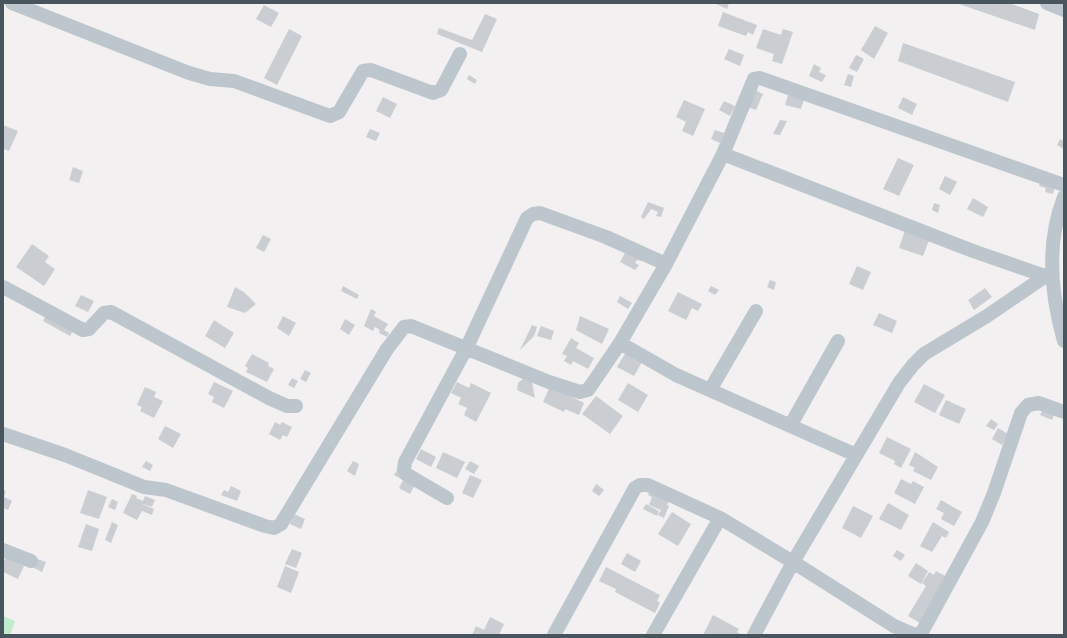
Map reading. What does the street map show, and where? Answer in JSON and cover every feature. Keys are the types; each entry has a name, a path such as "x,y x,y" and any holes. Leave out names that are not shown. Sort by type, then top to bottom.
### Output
{"street":[{"path":"12,3 189,73 210,79 234,81 330,116 339,112 363,71 371,70 433,93 437,93 441,90 460,54"},
{"path":"1047,3 1064,10"},
{"path":"3,434 65,455 144,487 166,490 274,528 281,524 387,350 404,326 411,326 549,382 580,392 588,390 620,343 666,264 723,154 754,79 760,78 1064,185"},
{"path":"723,154 973,251 1049,274"},
{"path":"1064,197 1053,246 1049,274 1057,317 1064,341"},
{"path":"447,498 406,474 404,469 405,462 466,349 526,218 533,214 540,213 606,237 666,264"},
{"path":"754,635 793,562 856,455 899,383 916,361 924,354 1024,293 1049,274"},
{"path":"3,287 83,330 89,329 104,313 111,312 269,398 286,406 296,406"},
{"path":"710,390 756,310"},
{"path":"790,426 838,342"},
{"path":"620,343 676,375 856,455"},
{"path":"554,635 636,488 640,485 648,485 720,518 894,626 916,635 922,632 978,529 994,493 1021,413 1028,405 1039,403 1064,412"},
{"path":"653,635 720,518"},
{"path":"3,550 31,561"}],"green space":[{"path":"3,616 15,621 10,635 3,635"}],"building":[{"path":"714,3 729,3 727,9"},
{"path":"956,3 1009,3 1039,14 1035,30"},
{"path":"264,5 279,13 271,27 256,19"},
{"path":"723,12 757,25 753,35 748,32 746,36 718,26"},
{"path":"485,14 497,19 482,52 437,34 439,28 472,40"},
{"path":"875,26 888,33 874,59 861,50"},
{"path":"289,29 302,36 277,85 264,78"},
{"path":"763,29 781,35 783,29 793,32 782,64 772,61 774,54 756,48"},
{"path":"903,43 1015,82 1008,102 898,61"},
{"path":"729,49 744,55 740,66 724,59"},
{"path":"856,55 864,59 857,72 849,68"},
{"path":"814,64 821,68 819,72 826,75 822,82 809,76"},
{"path":"848,74 854,76 851,87 844,85"},
{"path":"469,75 477,80 475,84 467,79"},
{"path":"755,90 763,94 756,110 747,107"},
{"path":"789,92 805,96 801,109 785,105"},
{"path":"383,97 397,104 390,118 376,111"},
{"path":"903,97 917,104 912,115 898,108"},
{"path":"684,100 705,109 693,136 682,131 686,122 676,117"},
{"path":"724,101 735,106 730,116 719,110"},
{"path":"780,120 787,121 780,135 773,134"},
{"path":"3,125 18,131 9,151 3,149"},
{"path":"370,129 380,133 376,141 366,137"},
{"path":"715,130 724,133 720,143 711,139"},
{"path":"1060,139 1064,141 1064,149 1057,145"},
{"path":"898,158 914,165 899,196 883,189"},
{"path":"73,167 83,171 79,183 69,180"},
{"path":"945,176 957,182 950,195 939,189"},
{"path":"1041,178 1056,182 1053,194 1045,192 1046,188 1039,186"},
{"path":"973,198 988,207 983,217 967,209"},
{"path":"648,202 664,208 661,217 656,216 658,212 651,209 644,219 641,217"},
{"path":"934,203 940,205 938,213 932,210"},
{"path":"907,224 932,233 923,256 899,248"},
{"path":"263,235 271,239 264,252 256,248"},
{"path":"32,244 49,256 45,262 55,269 44,286 16,267"},
{"path":"626,251 644,258 642,261 637,260 635,263 639,265 635,270 620,262"},
{"path":"857,266 871,272 863,290 849,284"},
{"path":"770,280 776,282 774,290 767,287"},
{"path":"343,286 359,295 357,299 341,291"},
{"path":"711,286 719,290 715,295 708,291"},
{"path":"235,287 244,292 256,304 245,313 227,307"},
{"path":"985,288 992,297 974,310 968,300"},
{"path":"678,292 702,304 698,311 692,308 686,320 668,311"},
{"path":"81,295 94,301 88,312 75,306"},
{"path":"620,296 632,303 628,309 617,302"},
{"path":"371,309 376,312 374,316 388,324 384,330 389,333 387,337 379,333 380,330 375,327 373,331 364,326"},
{"path":"879,313 897,321 892,333 873,325"},
{"path":"46,315 73,330 70,336 43,321"},
{"path":"283,316 296,323 289,336 277,328"},
{"path":"580,316 609,329 602,344 576,330"},
{"path":"345,319 355,325 349,335 340,329"},
{"path":"214,320 234,333 225,348 205,336"},
{"path":"532,325 537,327 534,336 520,350"},
{"path":"541,326 554,331 551,340 537,336"},
{"path":"571,338 579,343 576,348 594,358 588,369 573,361 571,365 564,361 567,356 562,354"},
{"path":"626,352 642,362 634,376 617,367"},
{"path":"252,354 269,363 268,366 274,369 267,382 246,372 248,368 245,366"},
{"path":"305,370 311,373 306,382 300,379"},
{"path":"525,377 532,382 535,398 517,390 518,383"},
{"path":"292,378 298,381 294,388 288,385"},
{"path":"214,382 233,391 224,408 212,402 214,397 208,394"},
{"path":"457,382 469,388 471,383 491,393 476,422 464,415 467,408 458,404 461,398 451,393"},
{"path":"628,383 648,395 638,412 618,400"},
{"path":"924,384 945,395 935,413 914,402"},
{"path":"550,386 584,403 579,415 565,409 564,412 543,402"},
{"path":"145,387 156,392 154,397 163,401 154,418 140,411 142,407 137,405"},
{"path":"596,396 623,416 610,434 582,414"},
{"path":"946,400 966,409 959,424 939,415"},
{"path":"1044,407 1055,412 1052,420 1040,415"},
{"path":"991,419 998,424 994,430 986,426"},
{"path":"275,422 280,425 282,422 292,427 287,437 283,435 280,440 269,434"},
{"path":"165,426 181,434 173,448 158,439"},
{"path":"998,428 1008,434 1002,445 992,439"},
{"path":"887,437 911,449 901,468 894,464 895,461 879,453"},
{"path":"421,449 436,457 431,467 416,459"},
{"path":"443,452 465,462 457,478 436,468"},
{"path":"915,452 938,467 931,480 913,471 915,468 909,465"},
{"path":"146,461 153,465 150,471 142,467"},
{"path":"353,461 359,464 355,476 347,471"},
{"path":"470,461 479,466 474,474 465,469"},
{"path":"400,465 420,475 410,494 399,488 403,480 394,475"},
{"path":"470,475 482,480 473,498 462,493"},
{"path":"901,479 911,484 913,481 924,487 915,504 894,493"},
{"path":"655,482 670,499 664,518 658,515 661,510 649,505 652,497 648,495"},
{"path":"596,484 604,490 599,496 592,491"},
{"path":"231,486 241,491 237,501 221,495 224,490 228,492"},
{"path":"3,490 6,491 4,497 12,501 8,510 3,508"},
{"path":"88,490 107,497 99,519 80,513"},
{"path":"132,494 137,496 136,498 143,501 145,496 155,500 152,507 140,503 154,509 152,515 142,511 137,520 123,513"},
{"path":"112,499 118,502 115,510 108,507"},
{"path":"941,500 962,512 954,526 941,519 944,513 936,509"},
{"path":"888,503 909,515 901,530 879,519"},
{"path":"646,504 659,511 657,516 643,509"},
{"path":"853,506 873,516 861,538 842,528"},
{"path":"672,512 691,524 678,546 658,534"},
{"path":"294,514 305,519 301,529 290,524"},
{"path":"112,522 118,525 111,543 105,540"},
{"path":"933,522 949,532 946,538 942,536 932,552 920,546"},
{"path":"86,524 99,529 92,551 78,547"},
{"path":"292,549 302,553 296,568 285,564"},
{"path":"897,550 905,555 901,561 893,556"},
{"path":"627,553 641,561 635,572 621,564"},
{"path":"6,557 24,566 18,579 3,572 3,563"},
{"path":"37,559 46,562 42,572 34,568"},
{"path":"916,563 928,571 921,584 908,576"},
{"path":"285,566 299,572 291,593 277,587"},
{"path":"606,567 660,595 657,601 660,603 655,613 615,592 616,589 599,581"},
{"path":"936,571 947,577 920,623 908,616 926,586 922,583 929,572 934,575"},
{"path":"713,615 739,629 737,632 742,635 703,635"},
{"path":"490,617 504,624 499,635 472,635 476,626 484,630"}]}
